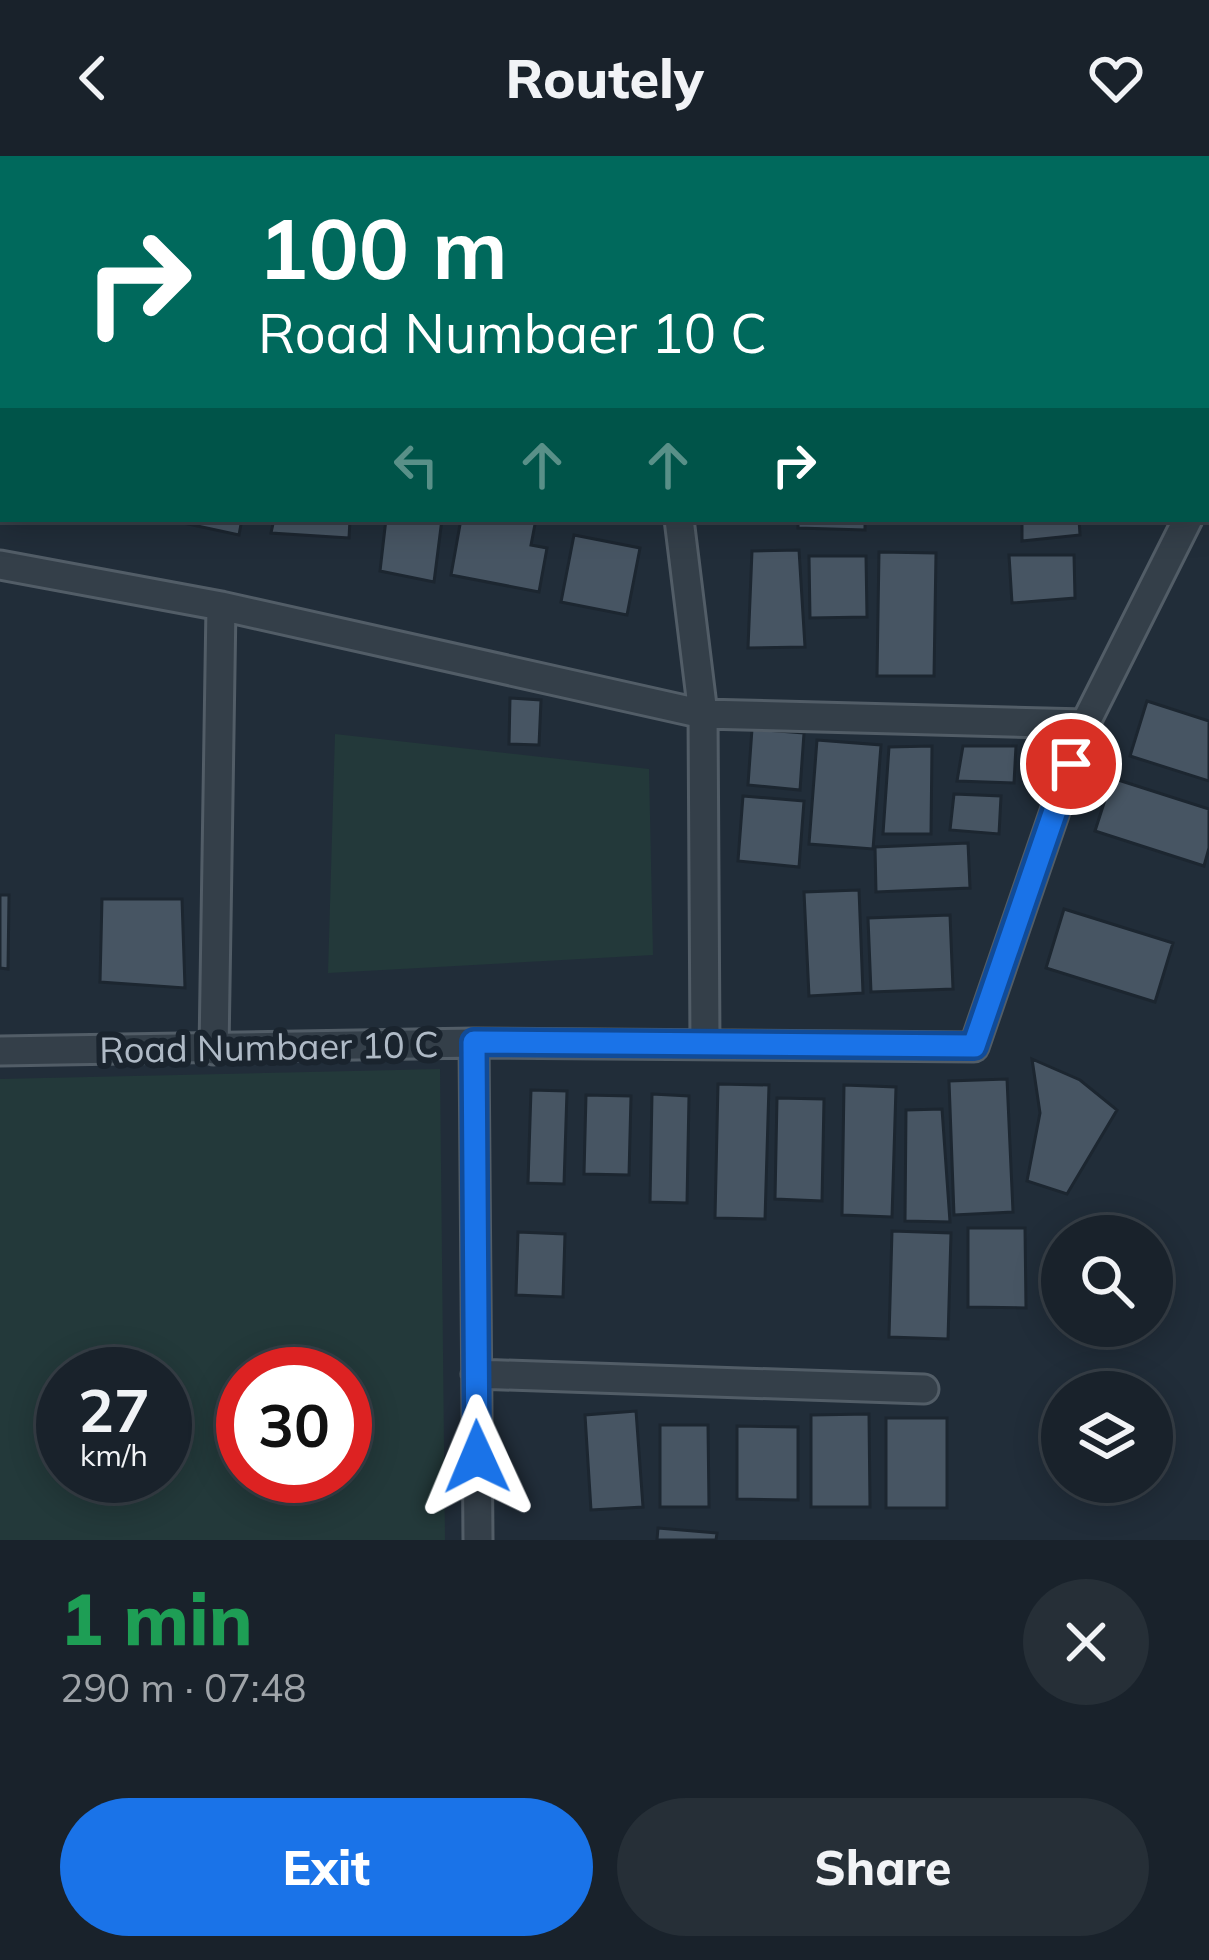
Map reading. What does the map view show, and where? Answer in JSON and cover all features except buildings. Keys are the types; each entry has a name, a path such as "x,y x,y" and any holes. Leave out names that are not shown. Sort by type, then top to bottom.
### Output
{"street":[{"path":"679,522 703,714 705,1045"},
{"name":"Road Numbaer 10 C","path":"0,1051 474,1042 974,1046 1085,724 1187,522"},
{"path":"0,565 220,606 703,714 1085,724"},
{"path":"214,1050 220,606"},
{"path":"474,1042 478,1540"},
{"path":"476,1374 924,1389"}],"green space":[{"path":"335,734 649,769 653,955 328,973"},
{"path":"440,1069 445,1540 0,1540 0,1079"}],"route":[{"path":"477,1457 474,1042 974,1046 1071,764"}]}
